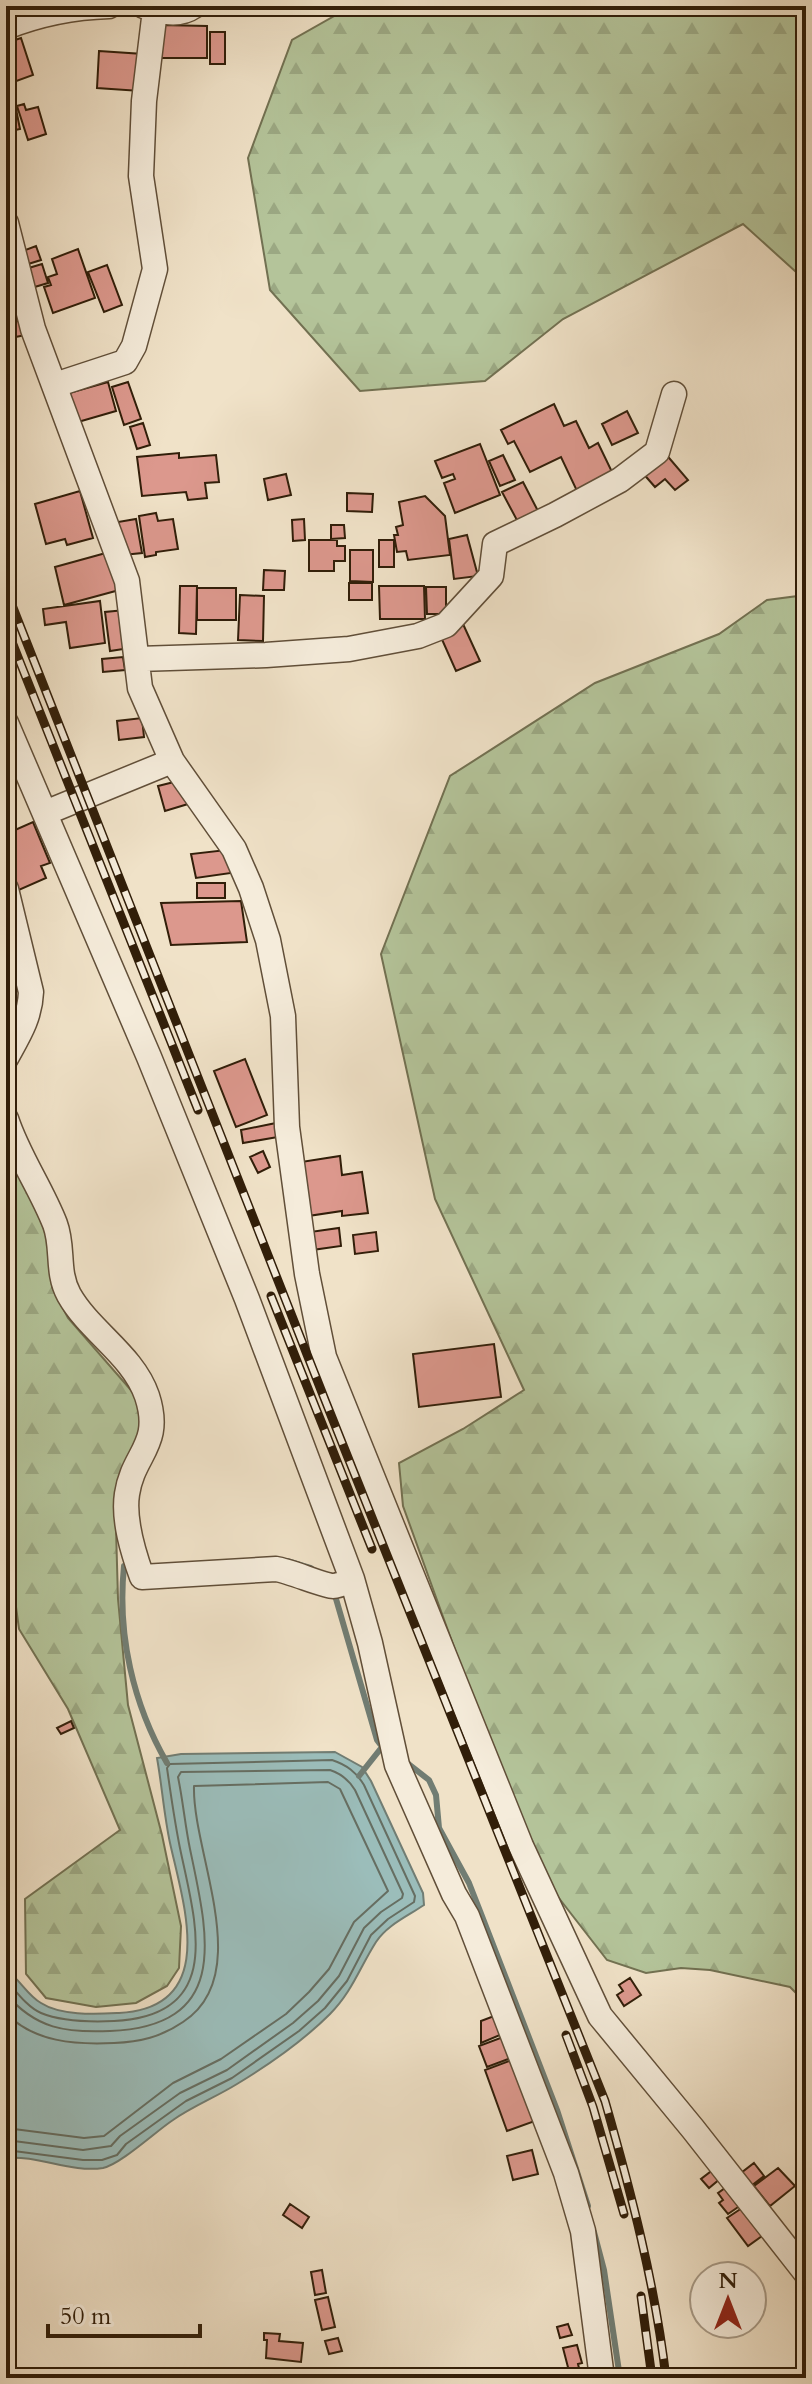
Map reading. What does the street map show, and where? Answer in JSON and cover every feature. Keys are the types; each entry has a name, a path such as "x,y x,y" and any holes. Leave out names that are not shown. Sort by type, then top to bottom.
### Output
{"street":[{"path":"6,27 25,19 82,7 109,6"},
{"path":"55,385 125,362 134,346 155,269 141,176 150,8 171,14 184,13 194,6"},
{"path":"6,223 33,329 127,581 140,688 172,761 234,849 268,940 283,1016 291,1157 307,1274 324,1357 521,1846 600,2016 806,2273"},
{"path":"138,659 349,649 418,636 446,625 491,576 495,544 620,480 657,452 674,394"},
{"path":"6,723 149,1057 247,1299 339,1584 370,1643 394,1754 454,1894 467,1916 562,2161 583,2231 602,2378"},
{"path":"45,813 172,761"},
{"path":"6,889 31,992 25,1023 6,1058"},
{"path":"6,1119 13,1140 55,1225 61,1278 70,1296 83,1316 137,1374 147,1396 153,1421 150,1441 127,1492 131,1539 142,1577 276,1569 339,1584"}],"green space":[{"path":"352,6 806,6 806,281 743,224 563,319 485,381 360,391 270,290 248,158 292,40"},
{"path":"806,595 806,2003 790,1987 710,1970 681,1968 646,1973 607,1960 548,1884 459,1661 403,1506 399,1463 463,1429 524,1390 435,1199 381,954 450,776 595,683 719,634 767,600"},
{"path":"6,1151 48,1229 52,1287 68,1318 137,1397 143,1429 115,1494 118,1599 128,1705 162,1835 181,1926 179,1968 167,1986 136,2003 96,2007 46,1998 26,1974 25,1899 120,1830 68,1709 19,1629 16,1607 6,1603"}],"water":[{"path":"335,1752 362,1767 371,1781 423,1893 424,1905 381,1936 344,1997 309,2034 229,2089 188,2110 119,2160 103,2168 91,2169 6,2158 6,1970 41,2003 58,2010 89,2014 119,2013 150,2007 171,1993 183,1974 187,1950 186,1923 157,1758 181,1754"}],"building":[{"path":"160,25 207,26 207,58 160,58"},
{"path":"210,32 225,32 225,64 210,64"},
{"path":"21,38 33,75 11,83 6,69 6,43"},
{"path":"99,51 143,54 140,91 97,88"},
{"path":"13,94 20,129 6,132 6,96"},
{"path":"24,104 26,110 38,107 46,134 28,140 17,106"},
{"path":"36,246 41,260 25,265 20,252"},
{"path":"78,249 95,298 53,313 44,287 51,285 48,277 57,274 52,259"},
{"path":"42,264 48,283 28,289 22,270"},
{"path":"107,265 122,305 104,312 88,272"},
{"path":"23,320 26,335 10,338 8,323"},
{"path":"108,382 116,411 78,422 69,393"},
{"path":"128,382 141,419 124,425 112,387"},
{"path":"554,404 564,426 576,421 589,448 598,443 613,474 577,491 561,457 530,472 514,441 508,444 501,430"},
{"path":"627,411 638,433 612,445 602,424"},
{"path":"143,423 150,445 137,449 130,427"},
{"path":"480,444 500,495 455,513 444,483 455,479 453,474 442,478 435,461"},
{"path":"664,452 688,480 675,490 665,479 655,487 641,471"},
{"path":"179,453 179,458 216,455 219,482 205,483 207,498 188,500 186,492 142,496 137,457"},
{"path":"503,455 515,480 500,486 489,461"},
{"path":"286,474 291,495 268,500 264,479"},
{"path":"523,482 539,513 519,524 502,492"},
{"path":"80,491 93,538 67,545 65,539 46,544 35,504"},
{"path":"347,493 373,494 372,512 347,511"},
{"path":"425,496 445,516 450,555 408,560 406,551 397,552 394,535 398,535 396,527 403,525 399,502"},
{"path":"156,513 158,521 173,519 178,549 145,557 139,516"},
{"path":"136,519 142,553 123,555 118,522"},
{"path":"304,519 305,540 293,541 292,520"},
{"path":"331,525 344,525 345,538 331,539"},
{"path":"467,535 478,576 454,579 449,539"},
{"path":"309,540 337,540 337,546 345,546 345,561 334,561 334,571 309,571"},
{"path":"379,540 394,540 394,567 379,567"},
{"path":"350,550 373,550 373,582 350,581"},
{"path":"113,551 123,589 64,605 55,567"},
{"path":"264,570 285,571 284,590 263,590"},
{"path":"349,583 372,583 372,600 349,600"},
{"path":"180,586 197,586 196,634 179,633"},
{"path":"379,586 424,586 425,619 380,619"},
{"path":"426,587 446,587 446,614 427,614"},
{"path":"197,588 236,588 236,620 197,620"},
{"path":"240,595 264,596 263,641 238,640"},
{"path":"100,601 105,643 70,648 66,622 45,625 43,609"},
{"path":"125,610 130,648 110,651 105,612"},
{"path":"463,624 480,661 456,671 440,635"},
{"path":"123,657 125,670 103,672 102,659"},
{"path":"142,718 144,737 119,740 117,721"},
{"path":"182,780 188,804 165,811 158,786"},
{"path":"33,822 50,863 41,866 46,878 12,893 6,878 6,834"},
{"path":"226,850 231,873 196,878 191,854"},
{"path":"197,883 225,883 225,898 197,898"},
{"path":"241,901 247,942 171,945 161,903"},
{"path":"245,1059 267,1115 236,1127 214,1071"},
{"path":"276,1123 278,1137 243,1143 241,1130"},
{"path":"263,1151 270,1167 258,1173 250,1157"},
{"path":"340,1156 342,1175 362,1172 368,1213 342,1216 342,1211 308,1216 301,1162"},
{"path":"339,1228 341,1246 312,1250 310,1232"},
{"path":"376,1232 378,1251 355,1254 353,1235"},
{"path":"494,1344 501,1397 419,1407 413,1354"},
{"path":"71,1721 74,1728 61,1734 57,1728"},
{"path":"630,1978 641,1995 624,2006 617,1995 623,1991 619,1985"},
{"path":"494,2016 500,2035 481,2043 481,2021"},
{"path":"503,2037 511,2058 487,2067 479,2046"},
{"path":"512,2060 535,2121 507,2131 485,2070"},
{"path":"532,2150 538,2174 513,2180 507,2156"},
{"path":"754,2163 764,2176 751,2186 741,2173"},
{"path":"778,2168 795,2186 770,2206 754,2186"},
{"path":"714,2169 721,2178 709,2188 701,2179"},
{"path":"728,2186 741,2205 728,2214 719,2203 723,2200 718,2193"},
{"path":"290,2204 309,2217 302,2228 283,2215"},
{"path":"742,2208 762,2236 748,2246 727,2218"},
{"path":"322,2270 326,2293 315,2295 311,2272"},
{"path":"328,2297 335,2327 322,2330 315,2300"},
{"path":"568,2324 572,2335 560,2338 557,2327"},
{"path":"264,2333 280,2334 279,2341 303,2343 301,2362 266,2358 267,2340 264,2340"},
{"path":"338,2338 342,2351 329,2354 325,2341"},
{"path":"577,2345 582,2363 578,2364 580,2372 570,2375 563,2348"},
{"path":"367,2371 368,2378 335,2378"}],"waterway":[{"path":"288,1561 311,1568"},
{"path":"124,1566 123,1617 130,1668 145,1717 167,1763"},
{"path":"334,1592 377,1740 383,1748"},
{"path":"359,1776 382,1747"},
{"path":"406,1762 429,1780 436,1795 439,1828 469,1883 557,2110 588,2206"},
{"path":"594,2232 604,2270 620,2378"}],"railway":[{"path":"6,590 605,2101 641,2238 666,2378"},
{"path":"6,627 198,1110"},
{"path":"271,1296 372,1549"},
{"path":"566,2035 593,2107 624,2214"},
{"path":"641,2296 652,2378"}]}
